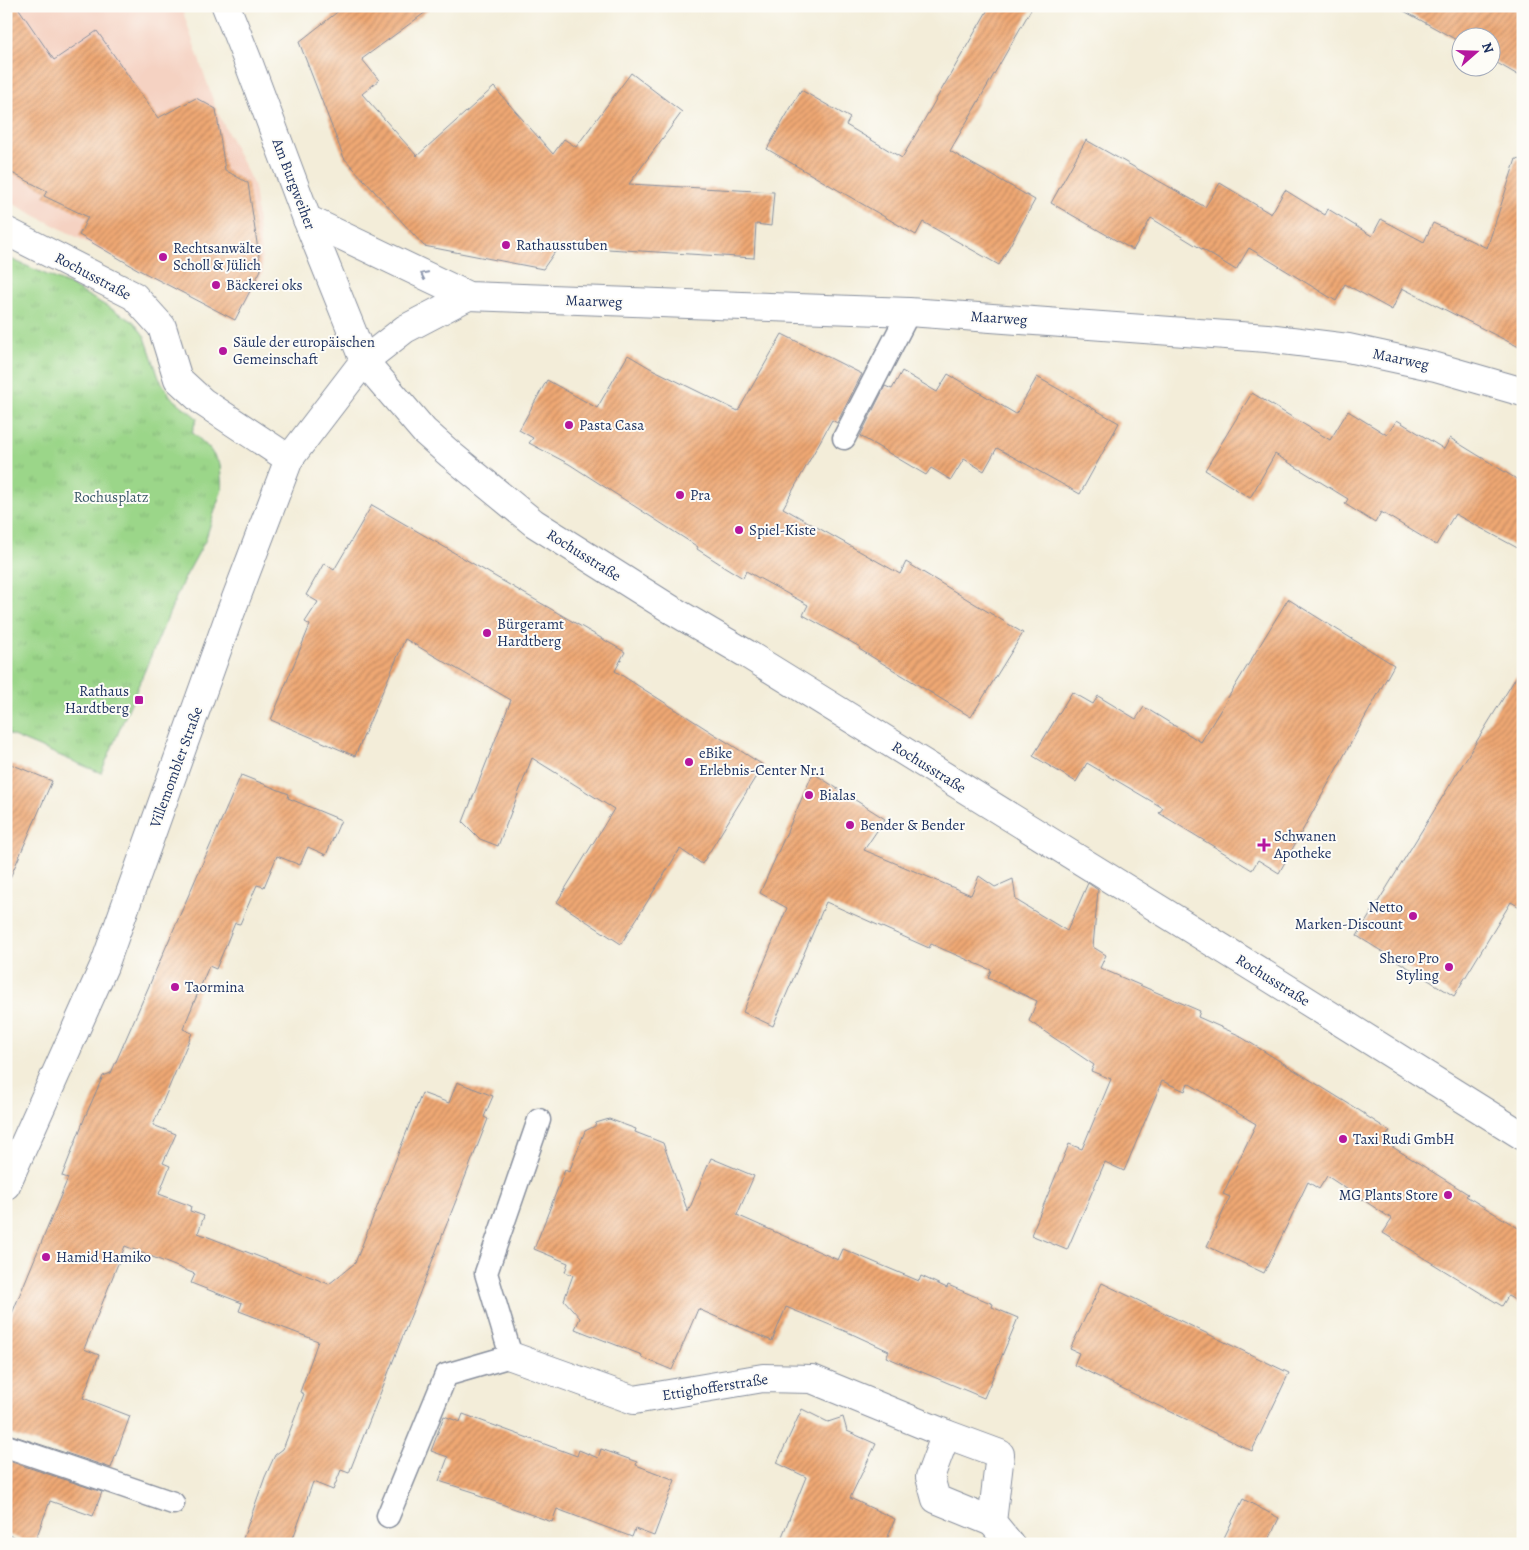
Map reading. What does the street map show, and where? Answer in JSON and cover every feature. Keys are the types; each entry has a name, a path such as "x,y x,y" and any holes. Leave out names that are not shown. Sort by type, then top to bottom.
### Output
{"street":[{"name":"Am Burgweiher","path":"226,6 307,219 364,361"},
{"name":"Maarweg","path":"307,219 468,296 909,312 1267,338 1339,347 1436,367 1523,392"},
{"name":"Rochusstraße","path":"6,230 134,296 162,327 178,380 203,402 289,458"},
{"name":"Maarweg","path":"364,361 405,328 468,296"},
{"name":"Villemombler Straße","path":"6,1186 104,966 230,614 289,458 364,361"},
{"name":"Rochusstraße","path":"364,361 424,431 534,524 1523,1136"},
{"name":"Ettighofferstraße","path":"511,1356 634,1400 763,1378 812,1379 1000,1454 992,1522"},
{"path":"946,1434 930,1477 936,1499 992,1522 1010,1544"}],"lane":[{"path":"844,438 909,312"},
{"path":"388,1516 446,1375 511,1356 486,1273 539,1120"},
{"path":"6,1446 173,1503"}],"shaded area":[{"path":"6,6 181,6 216,109 254,186 263,272 235,320 6,200"}],"green space":[{"name":"Rochusplatz","path":"6,257 68,284 134,322 145,337 159,378 171,397 197,418 192,432 209,448 220,465 222,489 205,541 183,581 101,773 6,733"}],"building":[{"path":"6,6 17,6 54,60 97,31 158,118 196,98 216,109 225,170 248,183 261,270 235,320 139,270 79,235 88,217 44,196 47,191 6,170"},
{"path":"345,6 434,6 362,59 379,80 362,94 417,156 494,87 553,154 564,139 576,147 631,73 682,112 629,184 774,192 771,226 756,224 754,258 559,246 543,269 424,246 344,158 299,42"},
{"path":"990,6 1033,6 950,151 1035,200 999,265 923,222 916,235 767,149 801,90 850,118 846,125 902,158"},
{"path":"1395,6 1523,6 1523,78 1502,66 1502,28 1452,28 1452,37"},
{"path":"1086,140 1205,207 1220,183 1271,214 1285,190 1325,215 1328,209 1372,236 1381,219 1424,242 1433,223 1487,248 1516,159 1523,160 1523,349 1402,288 1392,310 1345,284 1336,301 1249,248 1236,270 1151,218 1133,250 1051,203"},
{"path":"782,334 862,374 837,423 832,420 783,508 900,574 906,562 1023,633 971,717 859,649 860,647 803,615 808,605 746,571 743,578 569,464 529,443 533,438 519,430 547,380 597,408 628,355 650,368 738,411"},
{"path":"902,371 937,392 948,374 1016,414 1037,377 1119,423 1080,494 997,448 984,471 964,459 951,480 931,468 926,475 860,436 885,386 892,389"},
{"path":"1252,393 1330,440 1348,411 1387,435 1397,420 1444,449 1450,438 1523,483 1523,551 1455,514 1436,545 1381,512 1375,523 1345,504 1348,499 1275,454 1250,498 1205,470"},
{"path":"372,505 625,652 615,671 763,765 702,864 680,849 621,944 557,902 614,809 532,758 498,846 480,839 463,822 511,700 405,639 355,756 271,720 310,625 305,622 318,602 306,595 324,563 334,570"},
{"path":"1288,599 1394,665 1279,873 1258,860 1252,870 1159,813 1163,808 1087,763 1076,782 1033,756 1072,692 1093,704 1098,696 1136,719 1144,707 1201,742"},
{"path":"1523,666 1523,909 1511,902 1454,996 1357,936"},
{"path":"6,762 52,781 6,887"},
{"path":"813,773 885,819 864,850 971,895 979,876 995,887 1013,879 1016,900 1067,931 1088,883 1098,890 1093,947 1106,955 1100,968 1200,1011 1198,1017 1241,1036 1390,1131 1383,1141 1523,1231 1523,1305 1508,1296 1502,1306 1383,1233 1392,1219 1327,1176 1319,1189 1308,1182 1264,1273 1207,1246 1230,1197 1223,1194 1256,1124 1188,1083 1185,1091 1162,1081 1124,1171 1105,1162 1067,1250 1031,1235 1069,1144 1082,1149 1111,1079 1091,1071 1094,1065 1029,1021 1037,1001 988,978 991,970 931,944 929,948 826,902 773,1026 743,1012 787,908 760,893"},
{"path":"241,775 289,794 288,798 341,820 326,855 308,847 300,865 277,856 264,887 257,885 240,924 235,923 216,969 209,966 183,1029 192,1033 153,1125 176,1134 163,1163 170,1166 159,1194 191,1206 190,1211 204,1216 198,1233 329,1284 355,1263 422,1093 449,1103 457,1082 493,1096 484,1117 488,1119 349,1473 341,1470 333,1490 313,1482 291,1544 241,1544 265,1477 275,1455 283,1449 304,1394 300,1392 318,1341 239,1311 242,1303 191,1283 195,1274 125,1246 84,1349 99,1355 83,1398 130,1416 111,1468 6,1433 6,1328 68,1178 62,1176 85,1117 103,1076 111,1073"},
{"path":"609,1119 636,1129 635,1132 663,1143 688,1212 711,1158 754,1176 737,1215 838,1260 843,1249 919,1281 921,1276 947,1288 948,1285 993,1304 992,1307 1018,1318 984,1398 886,1357 889,1351 786,1307 772,1341 698,1309 672,1370 641,1357 642,1355 575,1329 580,1318 564,1300 573,1275 565,1272 568,1263 534,1249 565,1170 569,1172 585,1131 595,1126 596,1123"},
{"path":"1102,1283 1289,1373 1252,1451 1074,1365 1079,1353 1070,1349"},
{"path":"802,1409 828,1422 843,1417 847,1431 876,1444 850,1498 895,1519 885,1544 779,1544 806,1477 777,1463"},
{"path":"463,1414 577,1456 579,1450 598,1458 601,1449 637,1462 636,1465 675,1480 654,1536 635,1529 632,1537 557,1509 552,1522 476,1495 477,1493 439,1481 448,1457 431,1451 444,1416 460,1422"},
{"path":"6,1460 102,1492 93,1516 50,1501 34,1544 6,1534"},
{"path":"1243,1499 1279,1518 1267,1544 1221,1544"}],"place":[{"name":"Rathausstuben","path":"506,245"},
{"name":"Rechtsanwälte Scholl & Jülich","path":"163,257"},
{"name":"Bäckerei oks","path":"216,285"},
{"name":"Säule der europäischen Gemeinschaft","path":"223,351"},
{"name":"Pasta Casa","path":"569,425"},
{"name":"Pra","path":"680,495"},
{"name":"Spiel-Kiste","path":"739,530"},
{"name":"Bürgeramt Hardtberg","path":"487,633"},
{"name":"Rathaus Hardtberg","path":"139,700"},
{"name":"eBike Erlebnis-Center Nr.1","path":"689,762"},
{"name":"Bialas","path":"809,795"},
{"name":"Bender & Bender","path":"850,825"},
{"name":"Schwanen Apotheke","path":"1264,845"},
{"name":"Netto Marken-Discount","path":"1413,916"},
{"name":"Shero Pro Styling","path":"1449,967"},
{"name":"Taormina","path":"175,987"},
{"name":"Taxi Rudi GmbH","path":"1343,1139"},
{"name":"MG Plants Store","path":"1448,1195"},
{"name":"Hamid Hamiko","path":"46,1257"}]}
